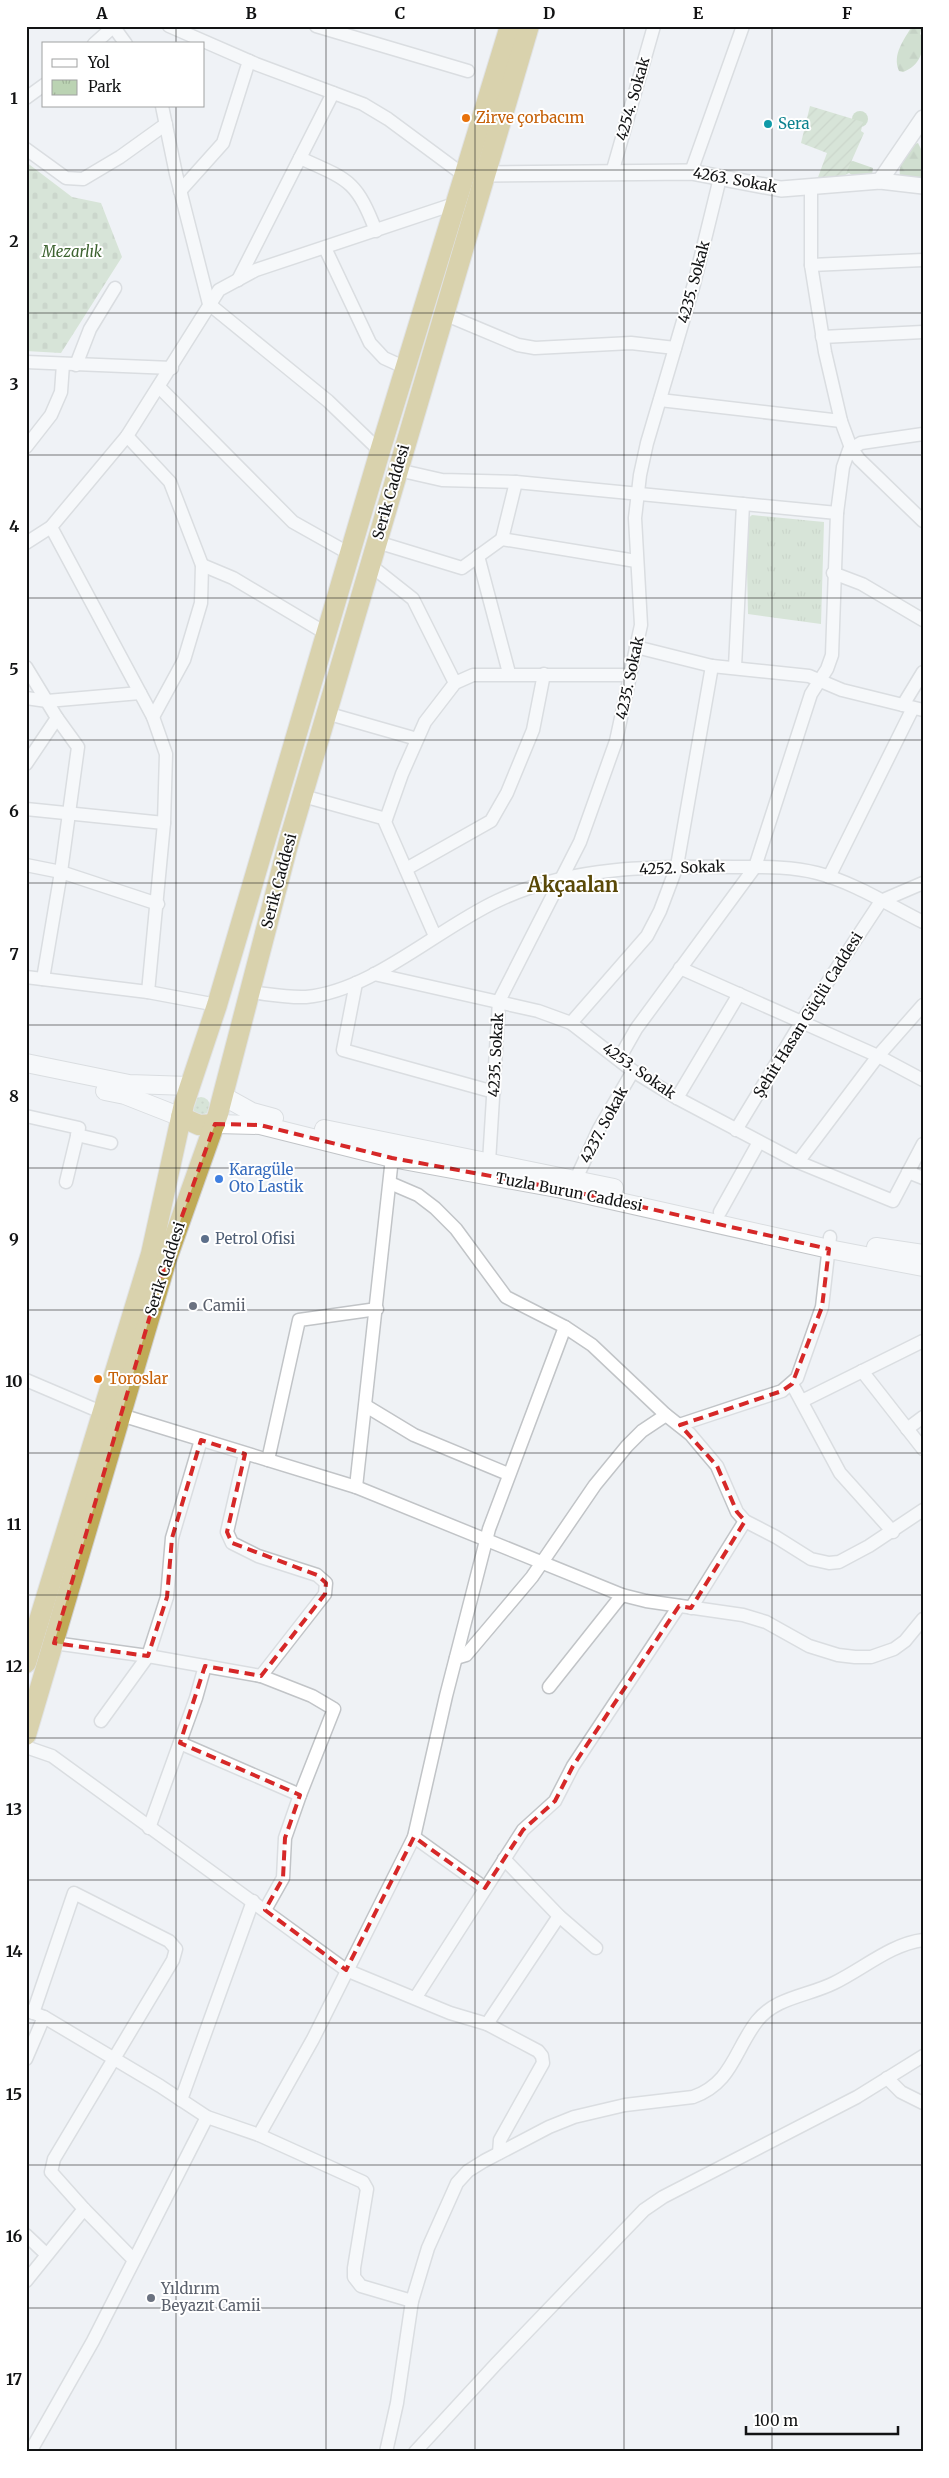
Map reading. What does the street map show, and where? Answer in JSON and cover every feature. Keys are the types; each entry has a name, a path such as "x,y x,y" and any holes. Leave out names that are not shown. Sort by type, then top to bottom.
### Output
{"highway":[{"name":"Serik Caddesi","path":"26,1735 54,1643 151,1254 188,1086 217,1005 380,451 510,26"},
{"name":"Serik Caddesi","path":"26,1663 29,1640 215,1124 249,992 326,713 529,26"},
{"path":"188,1086 201,1085 211,1087 223,1096"},
{"path":"180,1116 199,1126 215,1124"}],"main road":[{"path":"26,1063 129,1084 188,1086"},
{"path":"26,1074 125,1095 180,1116"},
{"name":"Tuzla Burun Caddesi","path":"223,1096 258,1114 576,1179 720,1212 830,1243 923,1266"},
{"name":"Tuzla Burun Caddesi","path":"215,1124 260,1125 392,1158 562,1189 830,1243 872,1246 923,1254"}],"street":[{"path":"96,42 114,26 125,42"},
{"path":"170,26 249,60 363,104 388,119 465,176"},
{"path":"317,26 468,71"},
{"name":"4254. Sokak","path":"612,172 654,26"},
{"path":"690,172 744,26"},
{"path":"180,191 223,143 249,60"},
{"path":"26,98 42,86"},
{"path":"238,280 333,93"},
{"path":"162,108 180,191 209,304 328,401 380,451"},
{"path":"880,181 918,133 923,118"},
{"path":"26,149 66,178 83,179 120,157 166,124"},
{"path":"300,158 338,175 355,188 363,200 376,231"},
{"name":"4263. Sokak","path":"486,174 690,172 768,188 811,188 880,181 923,186"},
{"name":"4235. Sokak","path":"489,1162 499,1001 564,878 580,842 609,765 636,647 641,610 636,561 637,493 646,443 675,348 720,178"},
{"path":"811,188 811,265 822,337 841,420 851,448 874,475 923,521"},
{"path":"26,543 51,527 127,436 172,368 219,290 256,270 457,203"},
{"path":"325,248 370,343 384,358 406,368"},
{"path":"811,265 923,260"},
{"path":"76,365 90,329 115,288"},
{"path":"444,314 518,345 535,348 631,343 675,348"},
{"path":"822,337 923,332"},
{"path":"26,362 172,368"},
{"path":"26,447 51,415 61,392 63,364"},
{"path":"159,387 293,522 350,554"},
{"path":"660,400 841,420"},
{"path":"620,1059 636,1029 755,867 811,694 827,669 832,655 837,512 843,467 851,448 861,443 923,434"},
{"path":"127,436 170,482 202,565 201,603 184,660 153,717"},
{"path":"398,470 442,480 516,482 837,512"},
{"path":"377,542 462,568 502,539 516,482"},
{"path":"735,668 743,504"},
{"path":"51,527 153,717 166,754 164,823 158,904 148,992"},
{"path":"502,539 636,561"},
{"path":"478,556 509,673"},
{"path":"202,565 234,578 327,634"},
{"path":"370,565 413,599 455,683"},
{"path":"834,572 862,584 923,620"},
{"path":"636,647 712,666 796,674 819,680 842,690 913,708"},
{"path":"571,1023 647,936 660,911 677,866 712,666"},
{"path":"26,667 57,718 78,747 61,872 43,979"},
{"path":"829,877 913,708 923,672"},
{"path":"435,936 385,822 402,774 425,722 455,683 473,675 509,673 630,675"},
{"path":"406,869 491,821 507,793 532,730 544,674"},
{"path":"26,698 47,701 140,693"},
{"path":"326,713 417,739"},
{"path":"26,764 57,718"},
{"path":"303,796 386,819"},
{"path":"26,809 69,815 164,823"},
{"path":"26,865 61,872 158,904"},
{"name":"4252. Sokak","path":"249,992 306,997 340,990 374,974 496,901 564,878 677,866 804,870 829,877 923,922"},
{"path":"881,901 923,883"},
{"name":"Şehit Hasan Güçlü Caddesi","path":"736,1130 802,1021 881,901"},
{"path":"680,968 878,1056 923,1080"},
{"name":"4253. Sokak","path":"374,974 499,1001 538,1011 571,1023 620,1059 633,1071 677,1098 798,1162 893,1201 908,1172"},
{"path":"26,977 148,992 217,1005"},
{"path":"356,983 343,1050 494,1092"},
{"path":"677,1098 739,994"},
{"path":"798,1162 878,1056 923,1005"},
{"name":"4237. Sokak","path":"576,1179 599,1129 633,1071"},
{"path":"26,1116 79,1128 66,1182"},
{"path":"78,1135 112,1142"},
{"path":"720,1212 759,1142"},
{"path":"923,1144 908,1172 923,1178"},
{"path":"356,1487 377,1309 392,1158"},
{"path":"390,1183 418,1195 435,1208 456,1229 506,1297 565,1327 608,1357 666,1416 699,1442 717,1466 737,1512 745,1521 776,1537 811,1559 829,1563 845,1559 893,1532 923,1510"},
{"path":"679,1425 782,1391 797,1378 822,1307 830,1243"},
{"path":"268,1460 299,1320 377,1309"},
{"path":"259,2135 313,2039 414,1837 456,1658 487,1540 488,1529 565,1327"},
{"path":"802,1401 923,1341"},
{"path":"862,1371 923,1449"},
{"path":"26,1380 111,1414 356,1487 622,1594 646,1601 755,1618 809,1646 838,1655 855,1657 876,1656 894,1649 905,1641 923,1619"},
{"path":"792,1384 840,1473 893,1532"},
{"path":"366,1406 414,1435 508,1474"},
{"path":"456,1658 466,1655 532,1577 595,1485 627,1446 642,1431 666,1416"},
{"path":"907,1429 923,1417"},
{"path":"101,1721 148,1656 168,1597 172,1538 201,1440"},
{"path":"245,1454 228,1532 232,1543 258,1556 316,1575 326,1584 325,1594 261,1676"},
{"path":"416,1997 523,1830 555,1801 573,1766 745,1521"},
{"path":"549,1687 622,1594"},
{"path":"54,1643 148,1656 261,1676 312,1696 334,1709 300,1795 286,1838 283,1878 265,1910"},
{"path":"149,1828 180,1743 205,1666"},
{"path":"180,1743 300,1795"},
{"path":"26,1748 52,1756 346,1970 416,1997 456,2015 487,2024 538,2051 543,2059 541,2068 500,2140 499,2153"},
{"path":"414,1837 485,1888"},
{"path":"504,1859 559,1916 596,1948"},
{"path":"26,2059 34,2014 74,1893 169,1941 176,1949 173,1960 54,2159 52,2172 84,2209 134,2259"},
{"path":"181,2100 253,1901"},
{"path":"487,2024 559,1916"},
{"path":"386,2452 397,2403 412,2302 428,2248 457,2183 468,2171 549,2127 574,2117 625,2105 693,2098 703,2094 724,2077 757,2021 769,2010 781,2002 833,1984 886,1954 923,1940"},
{"path":"34,2014 113,2058 207,2117 259,2135 362,2182 367,2189 354,2268 356,2280 361,2286 412,2302"},
{"path":"415,2452 496,2364 644,2210 664,2197 857,2097 923,2056"},
{"path":"887,2078 901,2092 923,2103"},
{"path":"26,2450 30,2452 93,2341 207,2117"},
{"path":"26,2281 84,2209"},
{"path":"26,2235 46,2254"}],"highlighted area":[{"path":"215,1124 260,1125 392,1158 562,1189 829,1249 822,1307 792,1384 782,1391 680,1425 717,1466 737,1512 745,1521 691,1608 679,1606 573,1766 555,1801 523,1830 485,1888 414,1837 346,1970 265,1910 283,1878 285,1838 300,1795 180,1743 205,1666 261,1676 325,1594 326,1583 317,1575 232,1543 227,1532 245,1454 201,1440 172,1538 167,1597 148,1656 54,1643 167,1258"}],"green space":[{"path":"912,26 922,26 920,34 923,37 922,49 917,62 903,72 899,71 897,65 898,53"},
{"path":"810,106 863,122 861,131 864,133 844,178 817,180 827,153 801,143"},
{"path":"860,111 866,113 868,119 866,125 860,127 854,125 852,119 854,113"},
{"path":"918,143 923,153 923,183 900,176 900,166 904,156 910,148"},
{"path":"853,161 873,168 872,175 855,177 849,173 845,175 848,162"},
{"name":"Mezarlık","path":"26,162 72,197 101,203 122,257 61,353 26,351"},
{"path":"752,515 824,522 821,624 748,614 746,520"},
{"path":"201,1097 207,1100 210,1106 207,1112 201,1115 195,1112 192,1106 195,1100"}],"place":[{"name":"Zirve çorbacım","path":"466,118"},
{"name":"Sera","path":"768,124"},
{"name":"Karagüle Oto Lastik","path":"219,1179"},
{"name":"Petrol Ofisi","path":"205,1239"},
{"name":"Camii","path":"193,1306"},
{"name":"Toroslar","path":"98,1379"},
{"name":"Yıldırım Beyazıt Camii","path":"151,2298"}],"district":[{"name":"Akçaalan","path":"573,885"}]}
